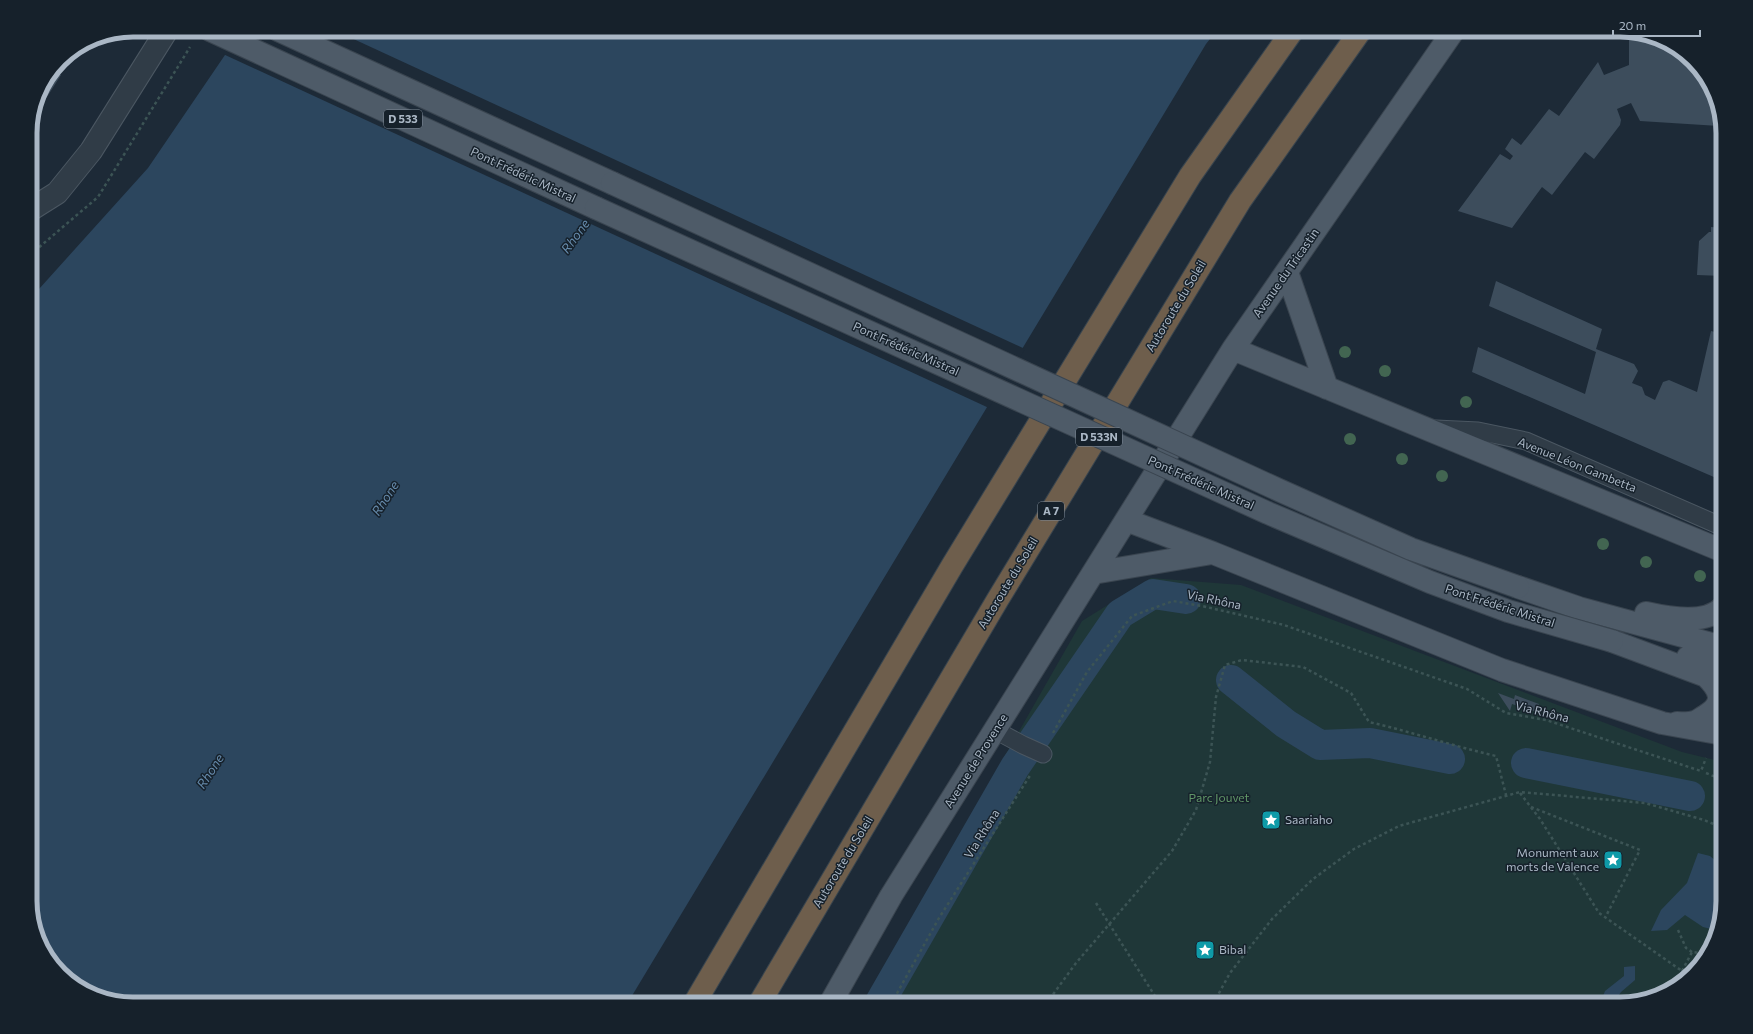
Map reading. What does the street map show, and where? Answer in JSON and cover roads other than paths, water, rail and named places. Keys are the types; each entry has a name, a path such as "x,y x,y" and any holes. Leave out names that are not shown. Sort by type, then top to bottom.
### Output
{"highway":[{"path":"698,997 948,572 1190,176 1288,37"},
{"name":"Autoroute du Soleil","path":"763,997 994,606 1240,201 1356,37"}],"main road":[{"name":"Pont Frédéric Mistral","path":"225,37 596,208 1268,514 1430,582 1508,611 1612,641 1707,661 1716,674"},
{"name":"Pont Frédéric Mistral","path":"293,37 1281,491 1411,549 1518,587"},
{"name":"Avenue du Tricastin","path":"1126,520 1233,349 1449,37"},
{"path":"1287,272 1327,388"},
{"path":"1233,349 1716,550"},
{"path":"1126,520 1212,553 1502,670 1662,723 1716,733"},
{"name":"Avenue de Provence","path":"834,997 891,896 1126,520"},
{"path":"1093,573 1212,553"},
{"path":"1518,587 1663,617 1694,619 1716,614"},
{"path":"1518,587 1579,608 1716,645"},
{"path":"1662,723 1694,722 1716,708"}],"street":[{"path":"37,206 57,193 91,151 163,37"}],"lane":[{"name":"Avenue Léon Gambetta","path":"1425,428 1478,431 1526,441 1716,524"},
{"path":"995,730 1043,754"}],"water":[{"name":"Rhone","path":"237,37 1212,37 631,997 133,997 108,994 96,990 70,973 53,954 42,932 37,907 37,291 148,168"},
{"path":"1698,853 1710,856 1716,861 1716,901 1712,929 1703,927 1685,915 1667,930 1651,931 1661,910 1687,883"},
{"path":"1635,966 1635,980 1621,992 1618,997 1603,997 1605,991 1624,976 1624,967"}],"waterway":[{"path":"883,997 1015,767 1120,614 1153,594 1186,599"},
{"path":"1231,680 1286,724 1320,745 1370,743 1450,759"},
{"path":"1526,763 1690,796"}],"place":[{"name":"Saariaho","path":"1271,820"},
{"name":"Monument aux morts de Valence","path":"1613,860"},
{"name":"Bibal","path":"1205,950"}],"park label":[{"name":"Parc Jouvet","path":"1219,798"}]}
